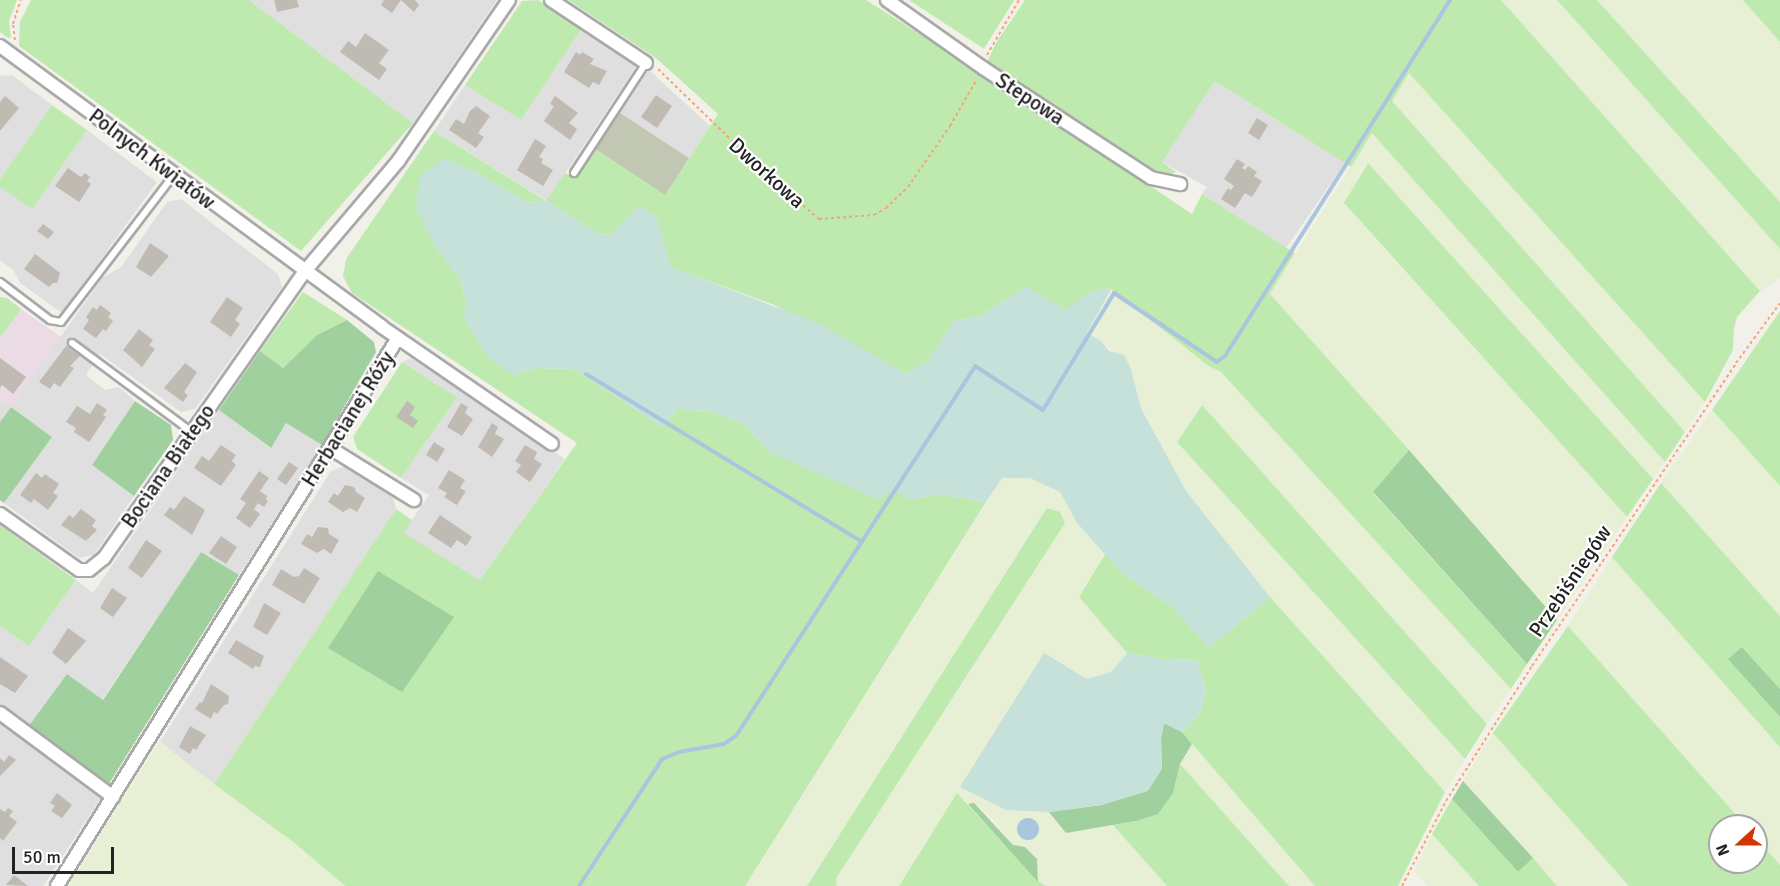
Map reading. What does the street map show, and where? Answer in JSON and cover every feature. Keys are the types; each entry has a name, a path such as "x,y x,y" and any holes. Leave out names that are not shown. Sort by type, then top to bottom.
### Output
{"street":[{"path":"305,271 399,160 509,0"},
{"path":"551,0 646,63"},
{"name":"Stepowa","path":"887,0 983,68 1151,178 1179,184"},
{"name":"Polnych Kwiatów","path":"5,52 305,271"},
{"name":"Herbacianej Róży","path":"57,886 398,338 305,271"},
{"name":"Bociana Białego","path":"0,514 79,570 89,570 104,558 305,271"},
{"path":"398,338 552,444"},
{"path":"330,448 414,500"},
{"path":"0,713 113,797"}],"lane":[{"path":"574,173 646,63"},
{"path":"0,282 50,320 61,322 174,175"},
{"path":"72,343 192,433"}],"path":[{"path":"5,52 21,0"},
{"name":"Dworkowa","path":"646,63 657,67 795,200 819,219 874,215 886,208 908,187 950,126 983,68 988,52 1019,0"},
{"name":"Przebiśniegów","path":"1402,886 1446,801 1532,666 1736,363 1780,303"}],"shaded area":[{"path":"249,0 497,0 413,123"},
{"path":"1501,0 1557,0 1780,249 1780,278 1760,291"},
{"path":"1597,0 1743,0 1780,42 1780,202"},
{"path":"582,28 633,61 635,68 547,201 434,131 465,85 521,120"},
{"path":"649,70 710,126 689,158 620,113"},
{"path":"1409,72 1705,402 1685,432 1391,101"},
{"path":"12,75 52,105 0,179 0,76"},
{"path":"1215,81 1345,163 1286,248 1202,194 1207,187 1162,162"},
{"path":"620,113 689,158 666,196 595,149"},
{"path":"87,130 157,182 62,313 20,283 14,271 0,260 0,187 32,208"},
{"path":"1372,132 1665,462 1653,479 1367,163 1344,204 1627,517 1557,620 1270,294"},
{"path":"444,158 473,171 528,203 547,201 598,234 612,235 640,205 657,219 671,267 820,324 906,374 928,361 954,321 980,316 1026,287 1065,309 1093,291 1111,289 1087,333 1101,341 1109,351 1124,355 1131,369 1141,408 1186,491 1270,597 1210,647 1171,606 1122,573 1077,523 1060,492 1030,478 1002,478 986,502 940,494 909,500 894,490 879,500 771,453 743,423 709,411 678,409 662,427 575,369 536,368 512,375 487,356 464,319 466,303 460,279 435,246 416,208 420,177"},
{"path":"181,199 278,274 282,287 195,409 181,412 100,354 86,375 105,390 119,387 135,401 92,465 134,496 94,555 79,558 4,503 52,437 11,407 102,278 121,267 167,202"},
{"path":"1111,289 1210,367 1220,371 1511,689 1487,724 1201,405 1177,442 1465,759 1445,792 1270,597 1186,491 1141,407 1131,369 1101,341 1087,333"},
{"path":"21,309 61,337 11,407 0,399 0,338"},
{"path":"411,358 565,459 480,580 403,533 429,495 401,478 457,397 402,362"},
{"path":"0,399 11,407 0,422"},
{"path":"219,410 270,448 286,423 322,445 239,575 201,552 102,700 67,674 28,727 0,706 0,626 29,646 76,580 93,593"},
{"path":"1712,410 1780,486 1780,616 1661,483"},
{"path":"345,466 393,496 396,509 214,784 160,742 331,471"},
{"path":"1002,478 1030,478 1060,492 1077,523 1106,553 1079,597 1127,653 1111,672 1087,679 1071,670 1006,810 1049,812 1066,833 1113,825 1167,886 1046,886 1038,882 1037,859 1013,845 992,819 974,803 968,804 957,793 899,886 836,886 837,877 1052,508 1047,509 807,886 745,886"},
{"path":"1612,557 1780,747 1780,865 1768,852 1768,814 1735,814 1568,626"},
{"path":"1044,653 1087,679 1111,672 1127,653 1168,660 1197,659 1206,691 1200,713 1182,732 1164,723 1161,738 1162,769 1148,791 1102,805 1049,812 1006,810 960,787"},
{"path":"0,722 101,798 43,886 0,886"},
{"path":"1493,733 1629,886 1557,886 1463,781"},
{"path":"159,742 296,844 345,886 68,886"},
{"path":"1192,744 1315,886 1289,886 1180,764"},
{"path":"1028,818 1036,821 1039,829 1036,837 1028,840 1020,837 1017,829 1020,821"},
{"path":"1432,834 1479,886 1427,886 1414,871"}],"green space":[{"path":"0,0 17,0 9,21 11,37 8,38 0,32"},
{"path":"31,0 249,0 413,123 301,251 19,46 20,22"},
{"path":"538,0 582,28 521,120 465,85 522,1"},
{"path":"568,0 866,0 1002,86 1192,214 1202,194 1295,253 1270,294 1409,450 1373,493 1527,664 1511,689 1220,371 1210,367 1111,289 1093,291 1065,310 1026,287 980,316 954,321 928,361 906,374 774,305 670,267 657,219 640,205 612,235 598,234 547,201 528,203 473,171 435,246 460,279 466,303 512,375 536,368 575,369 662,427 678,409 709,411 743,423 771,453 894,489 909,500 940,494 986,502 745,886 345,886 296,844 214,784 396,509 412,520 404,533 480,580 577,443 352,293 343,276 346,259 434,131 546,201 565,173 575,178 595,149 665,195 718,114 656,58"},
{"path":"909,0 1014,0 984,49"},
{"path":"1025,0 1501,0 1760,291 1737,317 1733,350 1705,402 1409,73 1392,101 1685,432 1665,462 1372,133 1351,167 1215,81 1162,162 1176,172 1161,178 989,68 988,60 996,43"},
{"path":"1557,0 1597,0 1780,202 1780,249"},
{"path":"1743,0 1780,0 1780,42"},
{"path":"52,105 87,130 32,209 0,187 0,179"},
{"path":"1368,163 1653,479 1627,517 1344,203"},
{"path":"303,292 347,320 317,335 283,368 260,351"},
{"path":"0,297 7,298 21,309 0,338"},
{"path":"1780,311 1780,486 1712,410"},
{"path":"347,320 374,342 376,352 322,445 286,423 271,448 219,410 260,351 283,368 317,335"},
{"path":"402,362 457,397 401,478 357,449 353,437"},
{"path":"135,401 171,425 173,440 134,496 92,465"},
{"path":"1202,405 1487,724 1465,759 1177,442"},
{"path":"11,407 52,437 4,503 0,500 0,422"},
{"path":"1409,450 1557,620 1527,664 1373,492"},
{"path":"1661,483 1780,616 1780,689 1742,647 1729,659 1780,717 1780,747 1612,557"},
{"path":"1047,508 1060,512 1065,523 837,877 836,886 807,886"},
{"path":"0,525 76,580 29,646 0,626"},
{"path":"201,552 239,575 107,787 28,727 67,674 103,700"},
{"path":"1106,553 1122,573 1171,606 1210,647 1270,597 1445,792 1398,886 1315,886 1182,732 1200,713 1206,691 1197,659 1168,660 1127,653 1079,597"},
{"path":"378,571 454,617 402,692 328,648"},
{"path":"1568,626 1735,814 1708,814 1708,874 1768,874 1768,852 1780,865 1780,886 1629,886 1493,733"},
{"path":"1742,647 1780,689 1780,717 1728,659"},
{"path":"1164,723 1182,732 1192,744 1180,764 1173,793 1158,814 1136,821 1066,833 1049,812 1102,805 1162,769 1161,738"},
{"path":"1180,764 1289,886 1167,886 1113,825 1136,821 1173,793"},
{"path":"1463,781 1533,858 1518,872 1452,799"},
{"path":"957,793 1038,881 1046,886 899,886"},
{"path":"1452,799 1518,872 1533,858 1557,886 1479,886 1432,834"},
{"path":"974,803 1013,845 1025,847 1037,859 1038,882 968,804"}],"building":[{"path":"274,0 297,0 299,7 277,12"},
{"path":"384,0 401,0 392,13 381,5"},
{"path":"401,0 415,0 419,5 414,12"},
{"path":"365,33 389,50 379,63 387,69 379,80 340,52 348,41 356,47"},
{"path":"576,52 580,55 582,52 594,59 590,64 607,71 599,85 593,82 589,88 564,72"},
{"path":"656,95 672,106 657,128 641,117"},
{"path":"5,96 19,108 0,131 0,102"},
{"path":"555,96 578,113 569,123 577,129 570,140 544,121 554,106 550,104"},
{"path":"476,106 490,116 478,133 484,137 476,148 449,130 456,119 464,124 470,111"},
{"path":"1257,118 1268,125 1259,140 1248,133"},
{"path":"535,139 546,146 539,157 543,159 541,163 553,170 543,186 517,170"},
{"path":"1237,159 1245,164 1242,168 1245,170 1248,166 1257,172 1254,176 1262,181 1252,197 1245,193 1235,208 1221,199 1228,188 1231,190 1234,186 1224,179"},
{"path":"68,168 81,177 85,173 90,177 87,181 91,184 79,202 55,186"},
{"path":"43,224 54,232 48,239 37,231"},
{"path":"150,243 169,256 151,277 136,267"},
{"path":"35,254 60,273 57,283 49,287 24,269"},
{"path":"227,297 243,308 235,320 240,324 231,337 210,322"},
{"path":"100,305 111,313 108,317 113,321 106,331 103,329 96,338 83,329 89,320 86,317 93,307 97,310"},
{"path":"139,329 153,340 149,345 155,349 142,367 123,350"},
{"path":"66,346 80,356 70,366 74,368 60,387 54,383 50,389 39,382"},
{"path":"0,358 26,377 13,394 2,385 0,388"},
{"path":"185,363 197,372 184,392 188,395 183,402 164,388"},
{"path":"407,401 415,407 410,415 418,421 413,428 396,417"},
{"path":"97,403 107,410 103,415 106,417 89,442 74,432 76,428 66,422 77,406 90,414"},
{"path":"461,403 468,407 465,413 473,419 462,436 447,427"},
{"path":"492,423 498,427 495,434 504,439 492,457 478,447"},
{"path":"434,442 445,449 437,462 426,455"},
{"path":"221,445 236,455 232,461 236,465 221,486 194,468 202,456 209,461"},
{"path":"525,445 537,452 534,459 542,464 530,482 516,472 521,465 515,461"},
{"path":"289,462 298,468 286,485 277,479"},
{"path":"449,470 465,480 460,488 466,491 457,505 444,497 447,493 438,488"},
{"path":"259,471 269,478 260,491 267,496 268,501 264,507 258,503 254,509 260,514 250,528 236,518 246,503 240,499"},
{"path":"36,473 42,478 45,474 59,484 53,493 58,496 48,510 34,499 31,503 20,495"},
{"path":"345,485 354,487 356,492 365,498 357,512 350,508 343,512 328,502 334,493 338,496"},
{"path":"184,496 205,510 192,535 164,515 170,507 174,510"},
{"path":"81,509 96,520 92,526 97,530 86,541 61,525 69,515 73,518"},
{"path":"440,515 472,537 466,546 457,540 451,548 428,533"},
{"path":"318,527 328,528 329,534 339,540 331,554 324,549 317,553 301,544 307,534 312,537"},
{"path":"221,536 237,547 226,564 209,553"},
{"path":"146,540 162,551 142,578 128,568"},
{"path":"304,568 320,578 304,604 272,585 281,569 294,577 299,576"},
{"path":"112,588 127,598 113,617 100,608"},
{"path":"264,603 281,613 267,635 253,627"},
{"path":"68,628 86,641 66,664 52,653"},
{"path":"236,640 264,656 260,667 255,666 253,669 228,653"},
{"path":"0,657 28,676 15,693 0,684"},
{"path":"211,684 229,696 228,704 224,705 217,714 214,712 211,719 195,709 200,702 202,703"},
{"path":"190,726 206,735 196,750 193,748 190,754 179,747"},
{"path":"9,755 16,760 0,776 0,758 4,762"},
{"path":"57,793 72,805 62,818 51,811 55,806 50,803"},
{"path":"8,808 13,811 9,816 17,822 3,841 0,838 0,809 5,812"},
{"path":"14,875 28,886 6,885"}],"waterway":[{"path":"579,886 662,759 679,752 724,744 736,736 975,366 1043,410 1114,293 1217,362 1225,356 1450,0"},
{"path":"586,374 862,542"}]}
